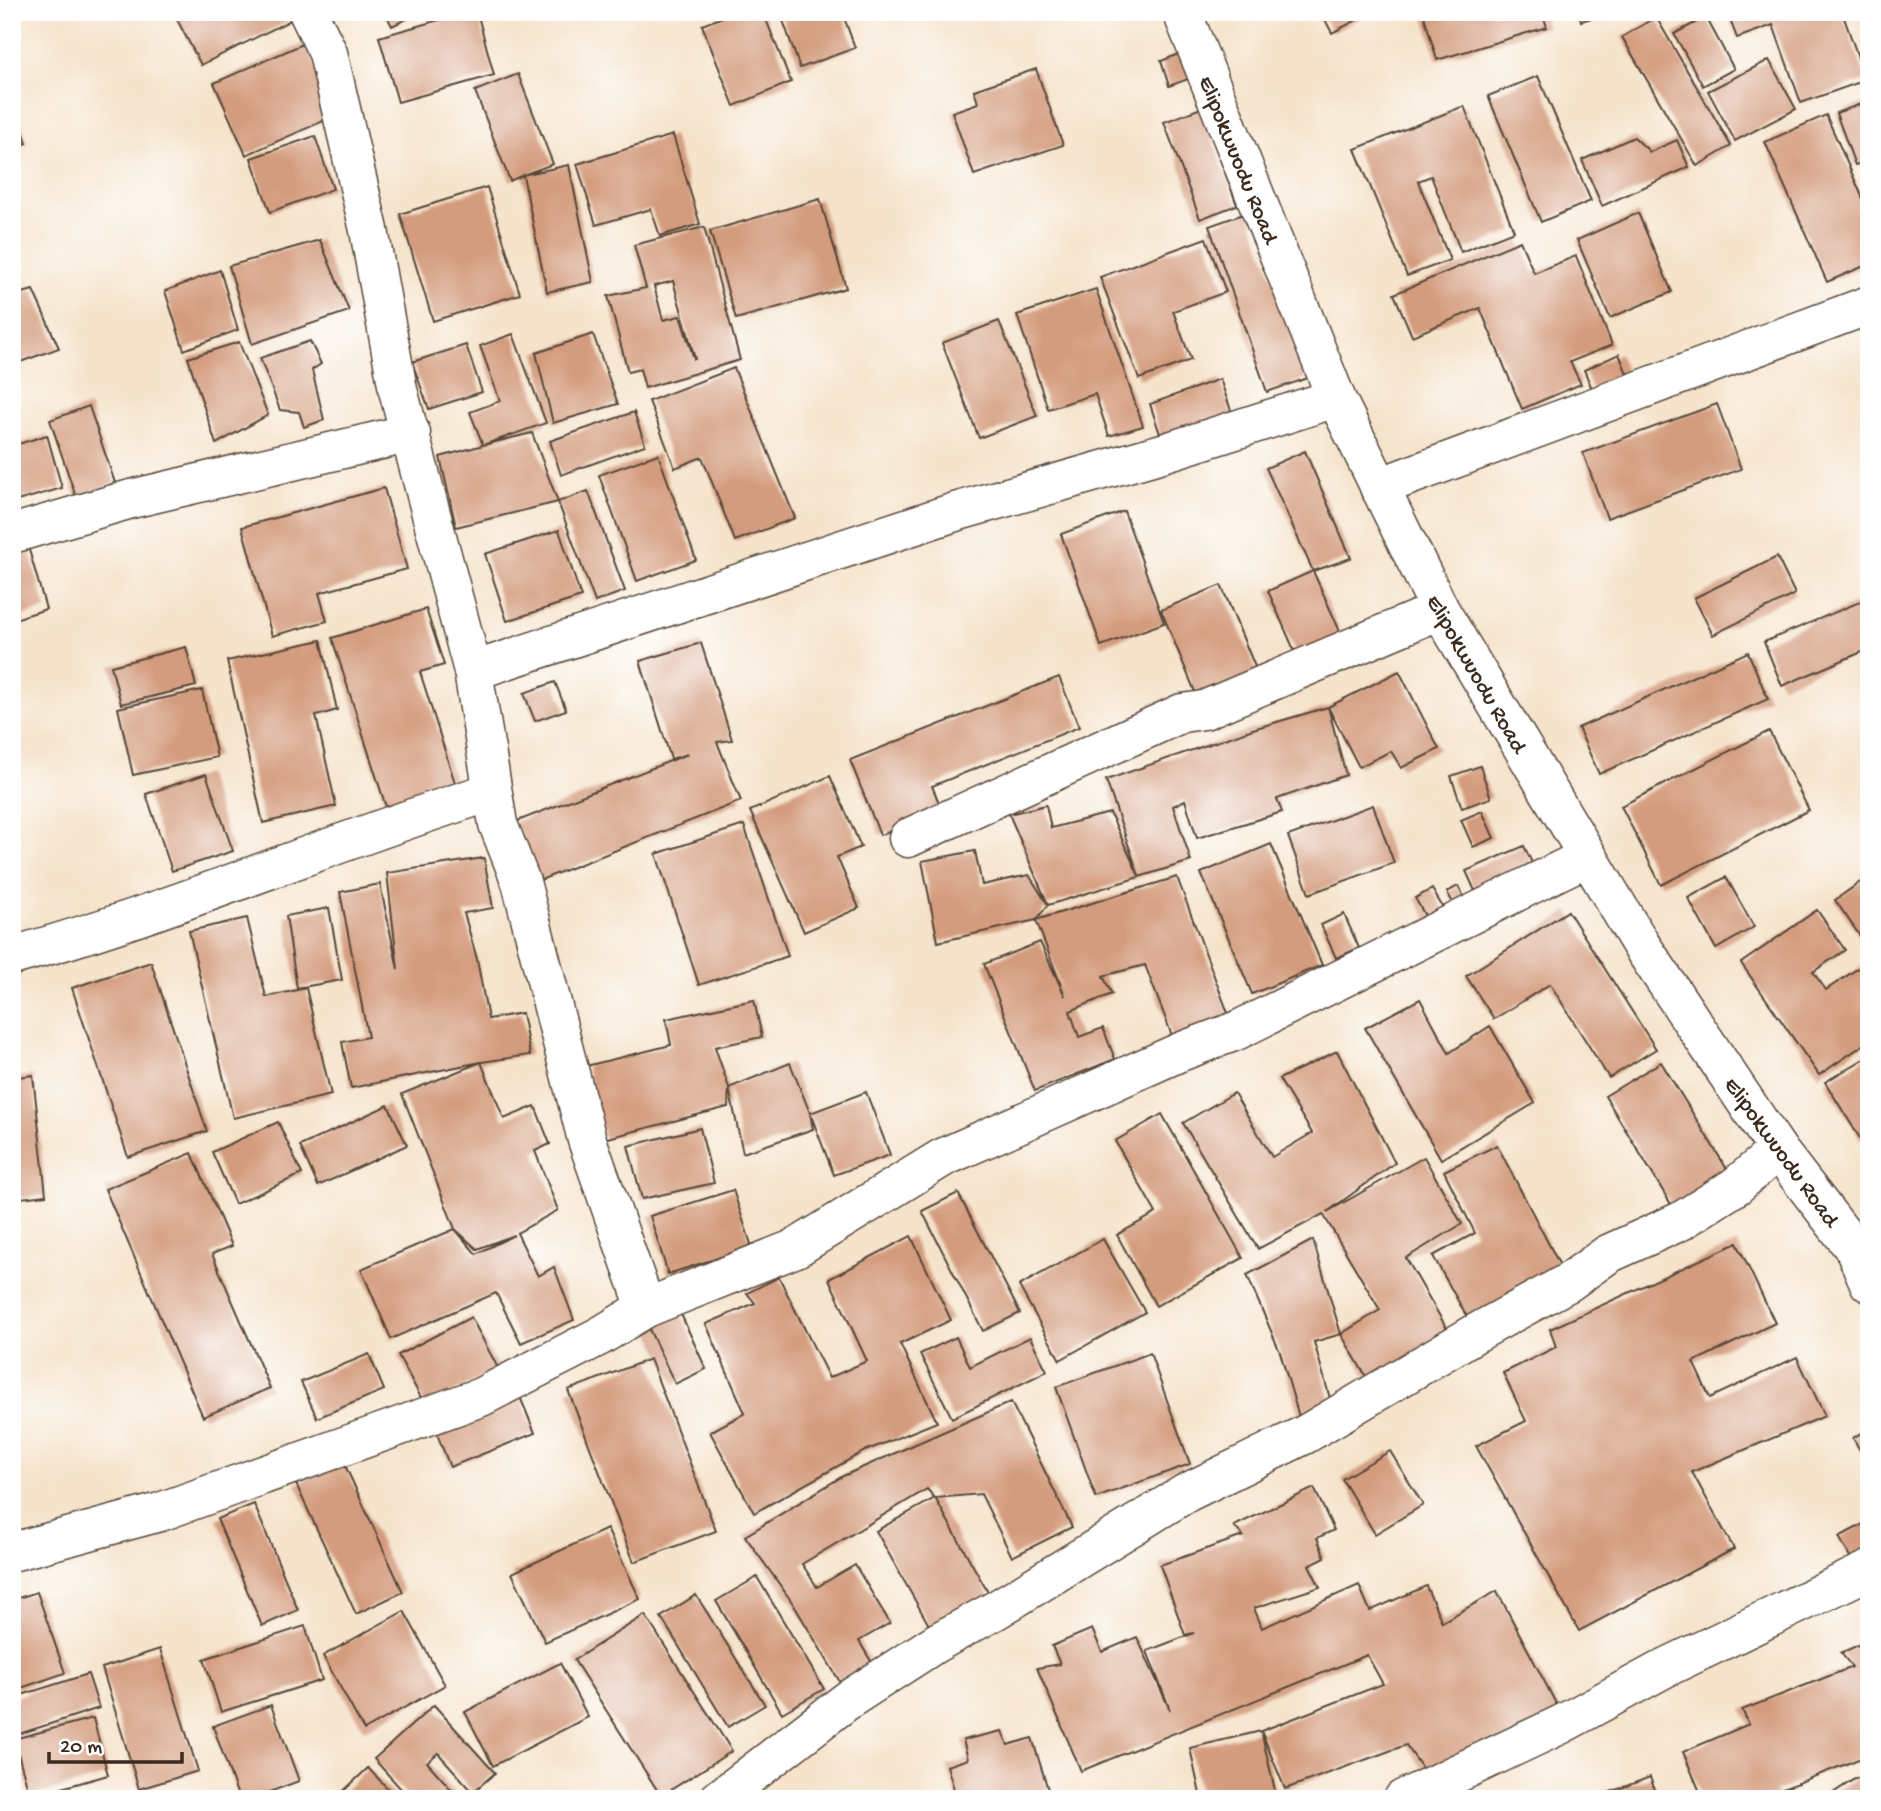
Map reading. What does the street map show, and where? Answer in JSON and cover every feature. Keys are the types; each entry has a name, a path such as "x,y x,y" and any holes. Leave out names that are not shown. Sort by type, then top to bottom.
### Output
{"street":[{"path":"308,12 328,53 369,230 398,390 473,671 498,824 521,882 587,1140 646,1308"},
{"name":"Elipokwuodu Road","path":"1182,12 1336,398 1440,610 1641,945 1778,1150 1864,1258"},
{"path":"1379,487 1869,305"},
{"path":"473,671 955,512 1166,452 1336,398"},
{"path":"12,534 131,499 411,433"},
{"path":"908,838 1182,713 1204,710 1440,610"},
{"path":"12,956 76,938 391,824 491,792"},
{"path":"12,1552 160,1511 481,1397 600,1336 646,1308 796,1248 942,1158 1236,1031 1587,857"},
{"path":"719,1799 848,1700 936,1643 1186,1493 1306,1434 1476,1332 1569,1282 1608,1254 1681,1220 1736,1186 1778,1150"},
{"path":"1403,1799 1562,1724 1665,1668 1869,1570"}],"building":[{"path":"173,12 299,12 301,15 201,65"},
{"path":"385,12 421,12 392,26"},
{"path":"467,12 477,12 494,75 398,102 379,37"},
{"path":"735,12 763,12 791,82 734,106 702,25"},
{"path":"780,12 842,12 855,48 800,68"},
{"path":"1321,12 1372,12 1332,33"},
{"path":"1423,12 1542,12 1547,27 1437,60"},
{"path":"1579,12 1610,12 1610,13 1581,21"},
{"path":"1727,12 1842,12 1866,80 1801,103 1773,25 1737,38"},
{"path":"1656,17 1731,146 1697,166 1622,37"},
{"path":"1706,17 1734,69 1703,86 1674,34"},
{"path":"305,43 337,115 246,155 214,83"},
{"path":"1194,48 1202,74 1169,86 1161,61"},
{"path":"1769,60 1796,109 1735,141 1708,91"},
{"path":"1036,69 1063,145 974,175 952,112 978,103 974,90"},
{"path":"518,74 553,164 510,181 475,91"},
{"path":"1538,76 1591,201 1541,222 1488,96"},
{"path":"12,95 27,143 12,147"},
{"path":"1869,101 1869,160 1855,165 1836,113"},
{"path":"1464,106 1514,231 1461,252 1431,176 1418,181 1450,260 1407,276 1355,149"},
{"path":"1201,108 1237,205 1200,219 1164,122"},
{"path":"1826,115 1869,212 1869,264 1827,282 1765,142"},
{"path":"673,135 700,224 660,236 651,209 596,225 577,164"},
{"path":"315,136 333,189 270,212 251,158"},
{"path":"1634,137 1650,152 1677,140 1689,167 1602,206 1582,160"},
{"path":"569,165 593,282 547,292 523,175"},
{"path":"487,187 520,294 433,321 400,214"},
{"path":"820,199 846,288 736,319 710,231"},
{"path":"1249,212 1308,378 1267,392 1209,226"},
{"path":"1638,213 1672,292 1610,318 1577,240"},
{"path":"704,227 740,360 645,388 640,369 628,372 608,296 646,288 634,245","holes":["673,281 695,359 680,316 663,320 654,286"]},
{"path":"1206,238 1226,292 1173,311 1191,360 1139,379 1100,277"},
{"path":"320,240 349,311 252,344 229,266"},
{"path":"1520,241 1534,273 1576,256 1612,345 1570,362 1581,384 1522,409 1480,308 1412,336 1394,294"},
{"path":"220,270 238,330 184,350 165,291"},
{"path":"1096,289 1143,426 1109,436 1095,394 1048,409 1017,315"},
{"path":"33,290 59,348 12,365 12,296"},
{"path":"999,321 1037,416 979,438 942,343"},
{"path":"513,334 546,423 483,445 470,412 500,401 480,346"},
{"path":"593,334 618,404 553,423 536,353"},
{"path":"310,341 321,364 312,370 324,420 304,427 299,412 280,410 260,358"},
{"path":"239,342 268,415 216,444 188,358"},
{"path":"466,345 482,392 429,409 412,362"},
{"path":"1619,354 1628,376 1593,391 1584,370"},
{"path":"734,368 795,518 735,541 702,457 675,468 649,401"},
{"path":"1220,379 1234,419 1163,443 1150,404"},
{"path":"1717,404 1741,469 1607,518 1583,453"},
{"path":"89,406 115,483 76,497 50,420"},
{"path":"634,412 645,445 561,475 550,441"},
{"path":"532,433 558,502 456,527 440,457"},
{"path":"47,435 62,488 14,502 12,446"},
{"path":"1305,451 1351,558 1313,571 1266,468"},
{"path":"658,454 696,560 637,581 599,475"},
{"path":"384,488 407,569 319,593 327,621 272,636 242,527"},
{"path":"588,491 625,591 595,602 558,502"},
{"path":"1124,511 1164,623 1101,646 1061,534"},
{"path":"559,530 581,597 507,621 485,554"},
{"path":"28,546 46,609 12,620 12,549"},
{"path":"1777,557 1795,594 1713,635 1694,598"},
{"path":"1313,571 1343,638 1298,659 1268,591"},
{"path":"1221,585 1258,674 1198,699 1161,610"},
{"path":"1869,598 1869,649 1782,686 1764,642"},
{"path":"426,609 444,665 420,672 456,786 386,807 332,638"},
{"path":"321,640 337,710 316,716 336,806 263,823 227,661"},
{"path":"701,643 732,740 717,742 741,801 538,881 515,822 688,754 671,759 640,661"},
{"path":"186,647 196,686 121,704 111,666"},
{"path":"1748,652 1768,699 1599,774 1578,728"},
{"path":"1399,671 1439,749 1401,768 1391,751 1359,767 1328,707"},
{"path":"1059,677 1079,727 932,786 942,810 880,835 850,760"},
{"path":"555,682 566,710 535,721 524,693"},
{"path":"202,690 217,757 133,775 118,708"},
{"path":"1328,707 1346,775 1277,799 1282,812 1197,838 1185,800 1173,806 1191,861 1048,905 1009,814 1046,805 1051,828 1110,813 1139,876 1106,780 1253,729"},
{"path":"1769,731 1809,810 1661,885 1621,806"},
{"path":"1480,766 1491,798 1462,808 1451,776"},
{"path":"206,774 233,851 172,871 146,794"},
{"path":"830,776 861,847 837,857 859,908 804,932 750,811"},
{"path":"1373,805 1394,863 1309,894 1288,836"},
{"path":"1482,811 1494,838 1473,847 1461,820"},
{"path":"744,825 788,956 699,985 656,854"},
{"path":"1271,844 1322,965 1252,994 1201,873"},
{"path":"1524,846 1533,865 1475,891 1466,871"},
{"path":"975,851 982,885 1029,875 1048,905 1036,920 938,942 922,861"},
{"path":"484,858 493,908 464,913 477,959 488,1019 522,1013 530,1055 351,1088 342,1042 368,1037 340,892 380,884 398,969 387,873"},
{"path":"1869,876 1869,949 1835,900"},
{"path":"1177,877 1232,1024 1176,1046 1145,965 1103,976 1112,994 1070,1011 1079,1037 1103,1028 1115,1059 1035,1091 984,964 1040,942 1065,996 1036,920"},
{"path":"1726,877 1754,927 1716,949 1688,898"},
{"path":"1458,886 1465,899 1454,905 1447,892"},
{"path":"1432,889 1445,911 1428,921 1415,898"},
{"path":"329,908 342,980 297,988 286,916"},
{"path":"1817,910 1845,950 1813,972 1826,990 1869,961 1869,1041 1819,1075 1741,963"},
{"path":"1568,911 1656,1049 1609,1078 1550,984 1494,1019 1466,976"},
{"path":"1344,914 1359,948 1336,958 1321,925"},
{"path":"247,918 266,997 306,988 331,1095 233,1118 189,931"},
{"path":"151,962 207,1131 128,1157 72,988"},
{"path":"1420,999 1449,1053 1490,1026 1535,1103 1441,1159 1365,1028"},
{"path":"754,1000 762,1037 715,1047 729,1088 728,1107 604,1139 586,1066 671,1045 666,1019"},
{"path":"1337,1051 1395,1163 1327,1212 1424,1157 1462,1224 1406,1258 1453,1339 1372,1387 1341,1334 1380,1310 1323,1214 1258,1249 1183,1123 1234,1093 1272,1157 1312,1133 1279,1079"},
{"path":"1869,1056 1869,1136 1861,1140 1825,1082"},
{"path":"481,1062 504,1119 535,1106 550,1144 535,1151 558,1210 517,1233 538,1276 554,1267 574,1320 521,1343 496,1293 391,1339 361,1269 455,1229 402,1094","holes":["455,1229 477,1249 514,1235 476,1254"]},
{"path":"1661,1062 1733,1179 1677,1214 1605,1096"},
{"path":"790,1063 810,1113 813,1129 743,1153 729,1088"},
{"path":"33,1075 46,1195 12,1199 12,1078"},
{"path":"866,1092 890,1155 834,1175 810,1113"},
{"path":"388,1105 407,1145 318,1186 300,1146"},
{"path":"1162,1114 1243,1258 1156,1306 1117,1235 1156,1213 1115,1141"},
{"path":"278,1122 302,1174 235,1204 212,1152"},
{"path":"700,1128 714,1183 642,1199 628,1146"},
{"path":"1497,1145 1565,1275 1472,1326 1433,1256 1475,1233 1444,1171"},
{"path":"192,1153 232,1246 212,1254 270,1388 203,1417 105,1189"},
{"path":"733,1190 752,1247 668,1274 650,1216"},
{"path":"958,1193 1020,1313 983,1331 922,1211"},
{"path":"911,1236 951,1320 900,1344 937,1422 865,1451 754,1513 710,1432 745,1413 706,1324 755,1303 747,1293 779,1277 829,1378 867,1361 829,1279"},
{"path":"1103,1239 1145,1312 1060,1360 1019,1286"},
{"path":"1313,1240 1341,1334 1314,1342 1333,1409 1302,1427 1280,1352 1247,1275"},
{"path":"1737,1243 1775,1323 1693,1362 1710,1398 1797,1357 1825,1416 1692,1472 1734,1549 1579,1631 1476,1446 1526,1421 1503,1373 1556,1347 1550,1329"},
{"path":"680,1312 706,1369 675,1384 648,1327"},
{"path":"471,1317 498,1368 426,1407 398,1355"},
{"path":"956,1337 970,1367 1030,1337 1047,1371 952,1418 920,1354"},
{"path":"1150,1353 1190,1464 1096,1498 1056,1387"},
{"path":"369,1354 384,1390 317,1418 301,1382"},
{"path":"650,1359 716,1531 634,1562 568,1390"},
{"path":"518,1392 535,1433 450,1467 434,1426"},
{"path":"1011,1402 1072,1527 1012,1557 981,1494 935,1498 927,1489 802,1564 817,1587 855,1565 890,1623 859,1641 878,1673 846,1692 792,1602 745,1536 843,1476"},
{"path":"1869,1429 1869,1466 1853,1438"},
{"path":"1390,1451 1423,1505 1375,1534 1342,1479"},
{"path":"344,1463 403,1592 356,1614 296,1484"},
{"path":"1314,1488 1334,1530 1317,1538 1325,1557 1309,1565 1320,1587 1254,1608 1262,1628 1359,1585 1370,1611 1426,1586 1442,1622 1497,1591 1561,1713 1427,1775 1406,1745 1285,1789 1261,1731 1383,1684 1367,1655 1081,1771 1037,1668 1060,1664 1052,1646 1092,1629 1102,1652 1137,1637 1170,1710 1147,1651 1194,1633 1185,1635 1160,1565 1243,1536 1234,1526"},
{"path":"935,1498 994,1603 935,1636 876,1531"},
{"path":"254,1504 298,1610 262,1626 217,1519"},
{"path":"1869,1521 1869,1559 1855,1566 1839,1537"},
{"path":"607,1529 640,1599 545,1642 512,1573"},
{"path":"757,1577 824,1689 782,1713 716,1601"},
{"path":"37,1592 65,1673 12,1691 12,1600"},
{"path":"696,1595 765,1705 728,1727 661,1617"},
{"path":"404,1611 445,1685 364,1730 323,1656"},
{"path":"645,1615 732,1751 661,1796 574,1660"},
{"path":"305,1626 322,1680 221,1712 204,1659"},
{"path":"1869,1640 1869,1755 1775,1792 1778,1799 1703,1799 1683,1752 1749,1724 1742,1710 1852,1667 1841,1653"},
{"path":"160,1649 198,1771 139,1789 102,1668"},
{"path":"560,1663 588,1717 493,1766 465,1712"},
{"path":"88,1674 99,1708 16,1735 12,1723 12,1698"},
{"path":"271,1705 299,1781 251,1799 239,1799 213,1726"},
{"path":"434,1705 495,1773 473,1792 438,1753 427,1762 460,1799 410,1799 374,1759"},
{"path":"93,1718 108,1775 30,1797 14,1739"},
{"path":"1002,1731 1008,1745 1032,1738 1051,1799 957,1799 947,1766 968,1759 963,1740"},
{"path":"1261,1731 1277,1799 1201,1799 1190,1748"},
{"path":"368,1768 398,1799 335,1799"},
{"path":"1869,1773 1869,1799 1824,1799 1853,1780"},
{"path":"1650,1777 1658,1799 1592,1799"}]}
